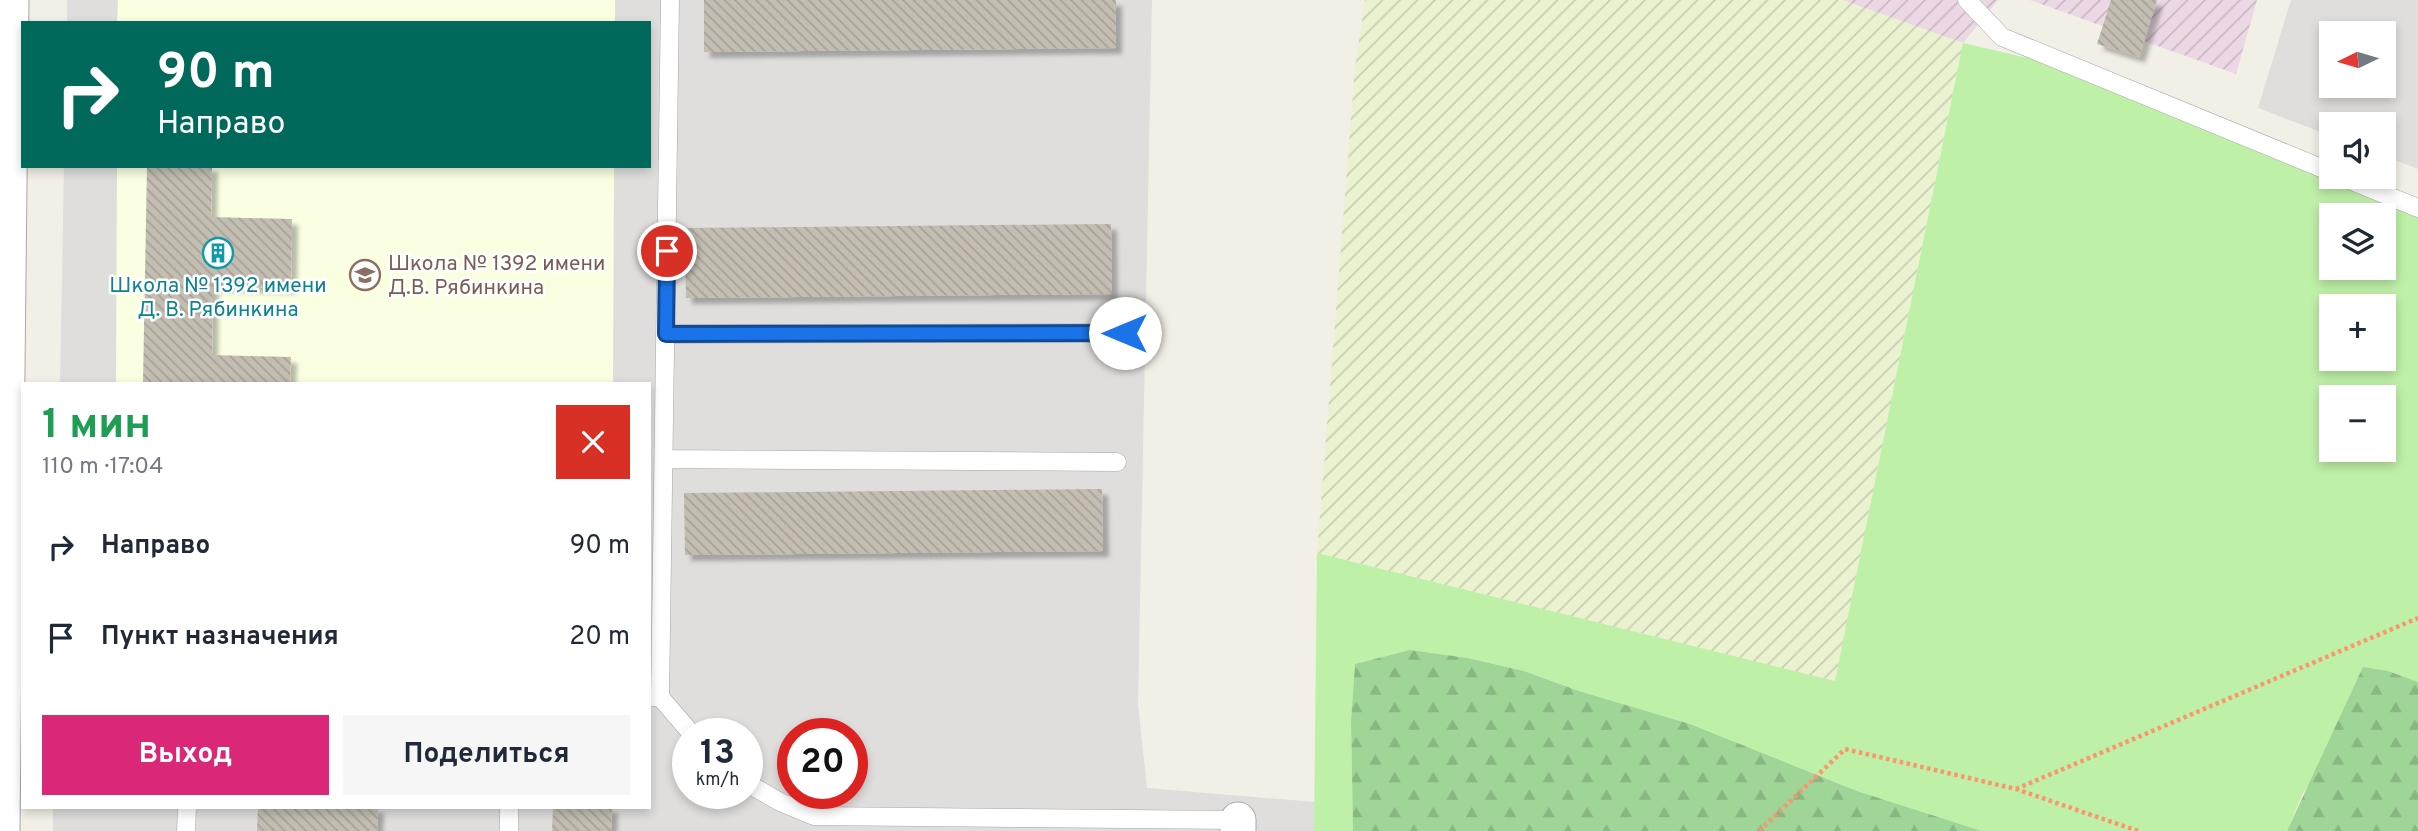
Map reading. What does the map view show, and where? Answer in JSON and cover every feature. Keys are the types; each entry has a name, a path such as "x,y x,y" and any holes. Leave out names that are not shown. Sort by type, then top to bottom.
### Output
{"street":[{"path":"2,831 1,760 14,703 11,0"}],"lane":[{"path":"670,0 664,459 655,697 676,718"},
{"path":"1967,0 2002,37 2319,167"},
{"path":"2371,189 2418,208"},
{"path":"666,334 1125,333"},
{"path":"664,459 1117,462"},
{"path":"763,792 814,816 848,824 1238,826"},
{"path":"187,809 187,831"},
{"path":"509,809 509,831"}],"path":[{"path":"2016,789 2418,618"},
{"path":"1759,831 1845,749 2016,789 2138,831"}],"shaded area":[{"path":"67,0 1152,0 1138,704 1147,788 1315,802 1314,831 53,831 53,809 651,809 651,382 60,382 64,168 651,168 651,21 67,21"},
{"path":"118,0 615,0 615,21 117,21"},
{"path":"1365,0 1842,0 1963,43 1835,682 1317,553 1355,67"},
{"path":"1842,0 1998,0 1963,43"},
{"path":"2030,0 2257,0 2236,74"},
{"path":"2291,0 2418,0 2418,169 2396,161 2396,112 2319,112 2319,131 2258,108"},
{"name":"Школа № 1392 имени Д.В. Рябинкина","path":"117,168 614,168 613,382 116,382"}],"green space":[{"path":"1963,43 2045,62 2319,163 2319,189 2388,189 2418,200 2418,682 2388,671 2303,793 2287,831 1982,831 1857,791 1690,724 1579,691 1524,671 1468,658 1410,650 1355,664 1351,721 1353,831 1314,831 1317,553 1835,681"},
{"path":"1410,650 1468,658 1524,671 1579,691 1690,724 1857,791 1982,831 1353,831 1351,721 1355,664"},
{"path":"2363,667 2388,671 2418,682 2418,831 2287,831"}],"building":[{"path":"704,0 1116,0 1116,48 704,52"},
{"path":"2111,0 2157,0 2139,57 2097,44"},
{"name":"Школа № 1392 имени Д. В. Рябинкина","path":"147,168 212,168 211,217 292,219 291,288 213,286 212,355 291,357 290,382 143,382"},
{"path":"1111,224 1112,294 686,298 685,228"},
{"path":"1102,489 1103,551 685,555 684,493"},
{"path":"258,809 378,809 377,831 257,831"},
{"path":"553,809 612,809 611,831 552,831"}],"place":[{"name":"Школа № 1392 имени Д. В. Рябинкина","path":"218,253"},
{"name":"Школа № 1392 имени Д.В. Рябинкина","path":"365,275"}],"route":[{"path":"667,251 666,334 1125,333"}]}
